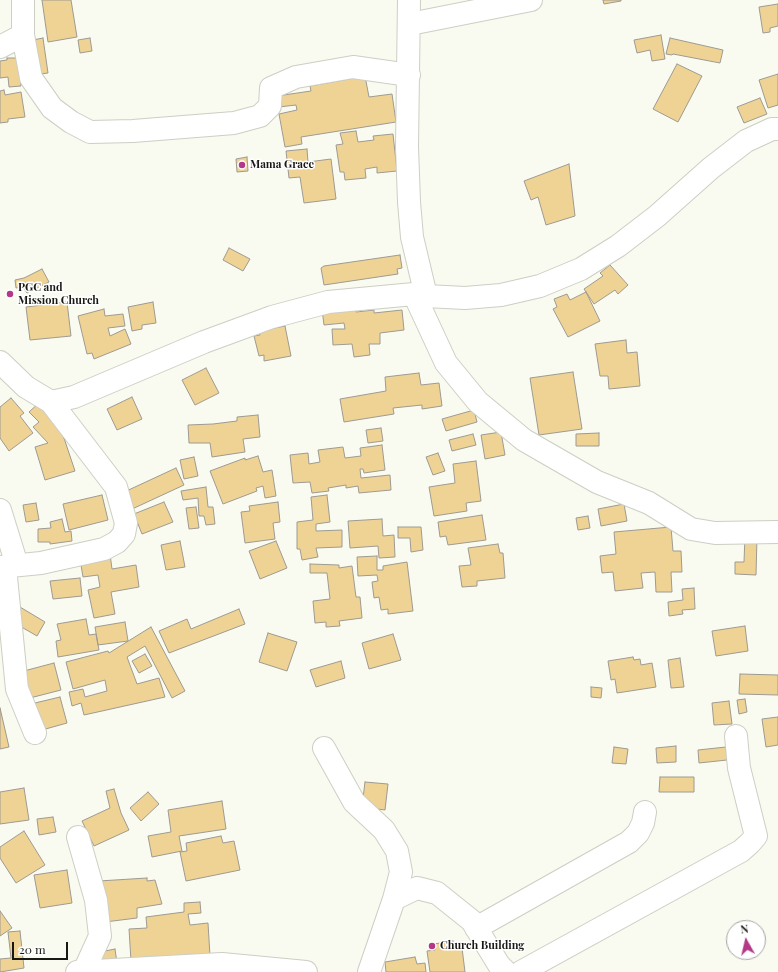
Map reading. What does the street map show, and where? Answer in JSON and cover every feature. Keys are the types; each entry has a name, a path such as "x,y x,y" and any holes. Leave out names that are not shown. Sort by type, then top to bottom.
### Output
{"street":[{"path":"23,0 23,35 31,78 52,108 90,132 110,132 234,123 260,116 270,106 271,88 296,77 353,66 409,75"},
{"path":"409,0 410,24 407,147 412,237 420,295 446,363 478,402 524,440 597,482 649,503 691,529 715,533 778,532"},
{"path":"410,24 531,0"},
{"path":"0,47 23,35"},
{"path":"51,402 74,397 204,342 272,317 328,302 420,295 465,298 501,295 540,286 581,269 624,242 657,216 711,168 746,141 772,129 778,128"},
{"path":"2,366 26,387 51,402 116,487 126,523 124,534 117,542 104,549 41,563 7,566"},
{"path":"0,510 7,566 17,690 35,733"},
{"path":"521,972 740,851 750,843 756,836 738,768 736,736"},
{"path":"324,748 354,802 384,830 397,851 401,872 394,899 369,972"},
{"path":"476,928 630,842 640,828 645,812"},
{"path":"78,837 96,900 100,936 80,972"},
{"path":"394,899 417,888 430,890 437,893 455,906 476,928 499,965 506,972"},
{"path":"80,972 222,964 306,972"}],"building":[{"path":"42,0 71,0 77,37 48,42"},
{"path":"603,0 621,0 621,1 604,4"},
{"path":"778,4 778,26 770,28 770,32 763,33 759,7"},
{"path":"661,35 665,59 652,61 650,50 637,53 634,40"},
{"path":"43,38 48,73 33,75 28,41"},
{"path":"90,38 92,51 80,53 78,40"},
{"path":"670,38 723,50 720,63 666,54"},
{"path":"7,58 19,58 21,86 9,87 8,77 0,78 0,61 7,60"},
{"path":"677,64 702,76 678,122 653,109"},
{"path":"778,74 778,105 768,108 759,80"},
{"path":"365,76 369,97 392,94 396,122 301,137 302,144 285,147 279,114 297,110 296,105 279,107 277,96 311,91 310,86"},
{"path":"4,90 5,95 21,92 25,117 8,119 8,122 0,123 0,91"},
{"path":"760,98 767,114 744,123 737,107"},
{"path":"356,131 358,142 374,140 373,136 393,134 397,171 377,173 377,167 365,169 366,178 345,180 344,172 340,172 336,145 343,144 340,133"},
{"path":"307,149 308,162 331,159 336,199 304,203 300,177 289,178 286,151"},
{"name":"Mama Grace","path":"247,157 248,171 237,172 236,159"},
{"path":"569,164 575,216 546,225 538,197 531,200 524,181"},
{"path":"229,248 250,259 243,271 223,260"},
{"path":"400,255 402,268 397,269 398,274 324,285 321,268 324,266"},
{"path":"610,265 628,285 618,294 615,290 594,304 584,289 603,276 600,273"},
{"path":"42,269 49,282 27,293 23,287 16,288 15,280 24,278"},
{"path":"586,292 600,321 568,337 553,309 557,307 554,299 567,294 570,300"},
{"path":"67,302 71,336 30,340 26,307"},
{"path":"153,302 156,323 142,325 142,329 132,331 128,307"},
{"path":"356,306 356,312 374,310 374,313 402,310 404,330 380,333 380,344 369,344 370,355 354,357 352,344 333,345 332,329 345,329 344,323 324,325 322,309"},
{"path":"104,309 105,316 123,314 125,326 108,328 110,336 125,329 131,344 94,359 92,353 87,354 78,316"},
{"path":"285,326 291,356 264,361 264,355 259,356 254,336 260,335 259,331"},
{"path":"626,340 627,353 637,352 640,386 609,389 608,376 600,376 595,344"},
{"path":"206,368 219,393 195,405 182,380"},
{"path":"573,372 582,429 539,435 530,378"},
{"path":"419,373 421,385 439,383 442,406 422,409 422,405 393,408 394,414 344,422 340,399 386,391 385,377"},
{"path":"132,397 142,419 117,430 107,409"},
{"path":"11,398 24,413 20,416 33,433 9,451 0,438 0,407"},
{"path":"40,402 69,432 63,438 75,471 45,480 35,447 48,443 33,427 39,422 29,412"},
{"path":"474,410 477,422 446,431 442,419"},
{"path":"258,415 260,437 243,439 245,452 212,457 210,443 189,443 188,425 237,421 237,417"},
{"path":"381,428 383,441 368,443 366,430"},
{"path":"501,432 505,455 485,459 481,435"},
{"path":"599,433 599,446 576,446 576,434"},
{"path":"473,434 476,445 452,451 449,440"},
{"path":"382,445 385,470 364,473 363,469 360,469 361,478 390,475 391,490 359,493 358,486 346,488 346,485 328,488 329,491 312,493 310,482 293,483 290,455 308,453 309,464 320,462 318,450 343,447 345,458 361,456 360,448"},
{"path":"438,453 445,471 433,475 426,457"},
{"path":"258,456 263,472 272,470 276,496 265,498 263,486 256,488 257,491 223,504 210,471 245,458 245,460"},
{"path":"194,457 198,476 184,479 180,460"},
{"path":"476,461 481,501 466,503 467,511 434,516 429,487 455,483 453,464"},
{"path":"176,468 184,485 130,510 122,493"},
{"path":"206,487 208,507 213,507 215,524 206,525 204,516 199,516 198,498 183,500 181,491"},
{"path":"102,495 108,520 69,530 63,504"},
{"path":"327,495 330,522 316,524 316,531 342,530 342,547 316,548 318,557 302,560 300,549 297,549 297,522 313,520 311,497"},
{"path":"164,502 173,522 142,534 134,514"},
{"path":"278,502 280,522 273,523 275,539 245,543 241,512 250,511 249,506"},
{"path":"36,503 39,520 26,522 23,505"},
{"path":"624,504 627,521 601,526 598,509"},
{"path":"196,507 199,528 189,529 186,508"},
{"path":"482,515 486,540 448,545 446,536 440,537 438,522"},
{"path":"588,516 590,528 578,530 576,518"},
{"path":"62,519 65,532 71,531 72,541 50,544 50,542 38,542 38,529 51,528 50,522"},
{"path":"382,519 383,536 394,535 395,557 379,558 378,546 350,548 348,521"},
{"path":"398,527 421,527 423,550 411,552 410,538 398,538"},
{"path":"671,527 673,551 681,551 682,572 671,572 672,592 656,592 655,572 641,573 643,588 615,591 613,572 602,573 600,556 616,554 614,532"},
{"path":"745,536 757,537 756,575 735,574 735,562 744,562"},
{"path":"180,541 185,567 166,570 161,545"},
{"path":"276,541 287,568 260,579 249,551"},
{"path":"498,544 500,553 503,553 505,578 477,581 477,586 462,587 459,566 471,565 468,548"},
{"path":"110,554 112,569 136,565 139,587 111,592 115,614 94,618 88,590 100,587 98,575 83,577 80,559"},
{"path":"377,556 377,570 383,570 383,566 407,562 413,611 388,614 388,609 381,610 379,597 374,598 372,582 378,581 377,575 358,576 357,557"},
{"path":"310,564 339,565 339,568 352,566 356,597 360,597 362,618 339,621 340,626 326,627 326,622 315,623 313,601 330,599 327,573 310,573"},
{"path":"80,578 82,596 53,599 50,581"},
{"path":"694,588 695,609 682,610 683,614 669,616 668,602 683,600 682,589"},
{"path":"20,607 45,622 37,636 11,621"},
{"path":"239,609 245,624 169,653 159,631 187,619 191,629"},
{"path":"86,619 89,635 96,634 99,650 58,657 56,641 61,640 57,624"},
{"path":"125,622 128,641 98,645 95,627"},
{"path":"745,626 748,651 716,656 712,631"},
{"path":"151,627 185,691 172,698 145,646 127,657 137,684 159,678 165,697 84,715 81,703 72,706 69,692 83,689 85,697 107,691 105,680 73,689 66,662 108,651 109,653"},
{"path":"268,633 297,642 287,671 259,662"},
{"path":"393,634 401,660 369,669 362,643"},
{"path":"145,654 152,666 139,673 132,661"},
{"path":"633,657 634,660 640,659 641,665 652,663 656,687 617,693 615,679 611,680 608,661"},
{"path":"680,658 684,687 671,688 668,660"},
{"path":"341,661 345,678 316,687 310,670"},
{"path":"54,663 61,690 26,699 20,672"},
{"path":"740,674 778,675 778,695 739,694"},
{"path":"591,687 602,688 601,698 591,697"},
{"path":"60,697 67,723 42,730 35,703"},
{"path":"745,699 747,712 739,714 737,700"},
{"path":"729,701 732,724 714,725 712,703"},
{"path":"0,708 9,747 0,749"},
{"path":"778,717 778,745 766,747 762,719"},
{"path":"676,746 676,762 657,763 656,748"},
{"path":"614,747 628,749 626,764 612,763"},
{"path":"726,747 727,760 699,763 698,750"},
{"path":"660,777 694,777 694,792 659,792"},
{"path":"365,782 388,784 385,810 362,807"},
{"path":"24,788 29,820 0,824 0,792"},
{"path":"114,789 121,813 129,830 94,846 82,821 110,808 106,791"},
{"path":"148,792 159,804 141,821 130,808"},
{"path":"222,801 226,829 179,836 182,851 152,857 148,836 171,832 168,810"},
{"path":"53,817 56,832 39,835 37,819"},
{"path":"24,831 45,865 16,883 0,858 0,847"},
{"path":"221,836 223,843 234,841 240,870 186,881 180,852 187,851 186,843"},
{"path":"67,870 72,903 40,908 34,875"},
{"path":"147,878 147,881 155,880 162,904 137,908 137,918 105,922 99,881"},
{"path":"200,902 201,913 188,914 190,925 208,923 210,956 131,961 129,929 147,928 146,917 184,912 184,903"},
{"path":"0,911 12,928 0,936"},
{"path":"20,931 24,968 0,972 0,959 11,958 8,932"},
{"path":"453,941 454,949 462,948 465,972 430,972 427,951 435,950 434,944"},
{"path":"115,949 117,963 98,966 95,953"},
{"path":"415,957 417,964 425,963 426,972 386,972 385,962"}],"place":[{"name":"Mama Grace","path":"242,165"},
{"name":"PGC and Mission Church","path":"10,294"},
{"name":"Church Building","path":"432,946"}]}
